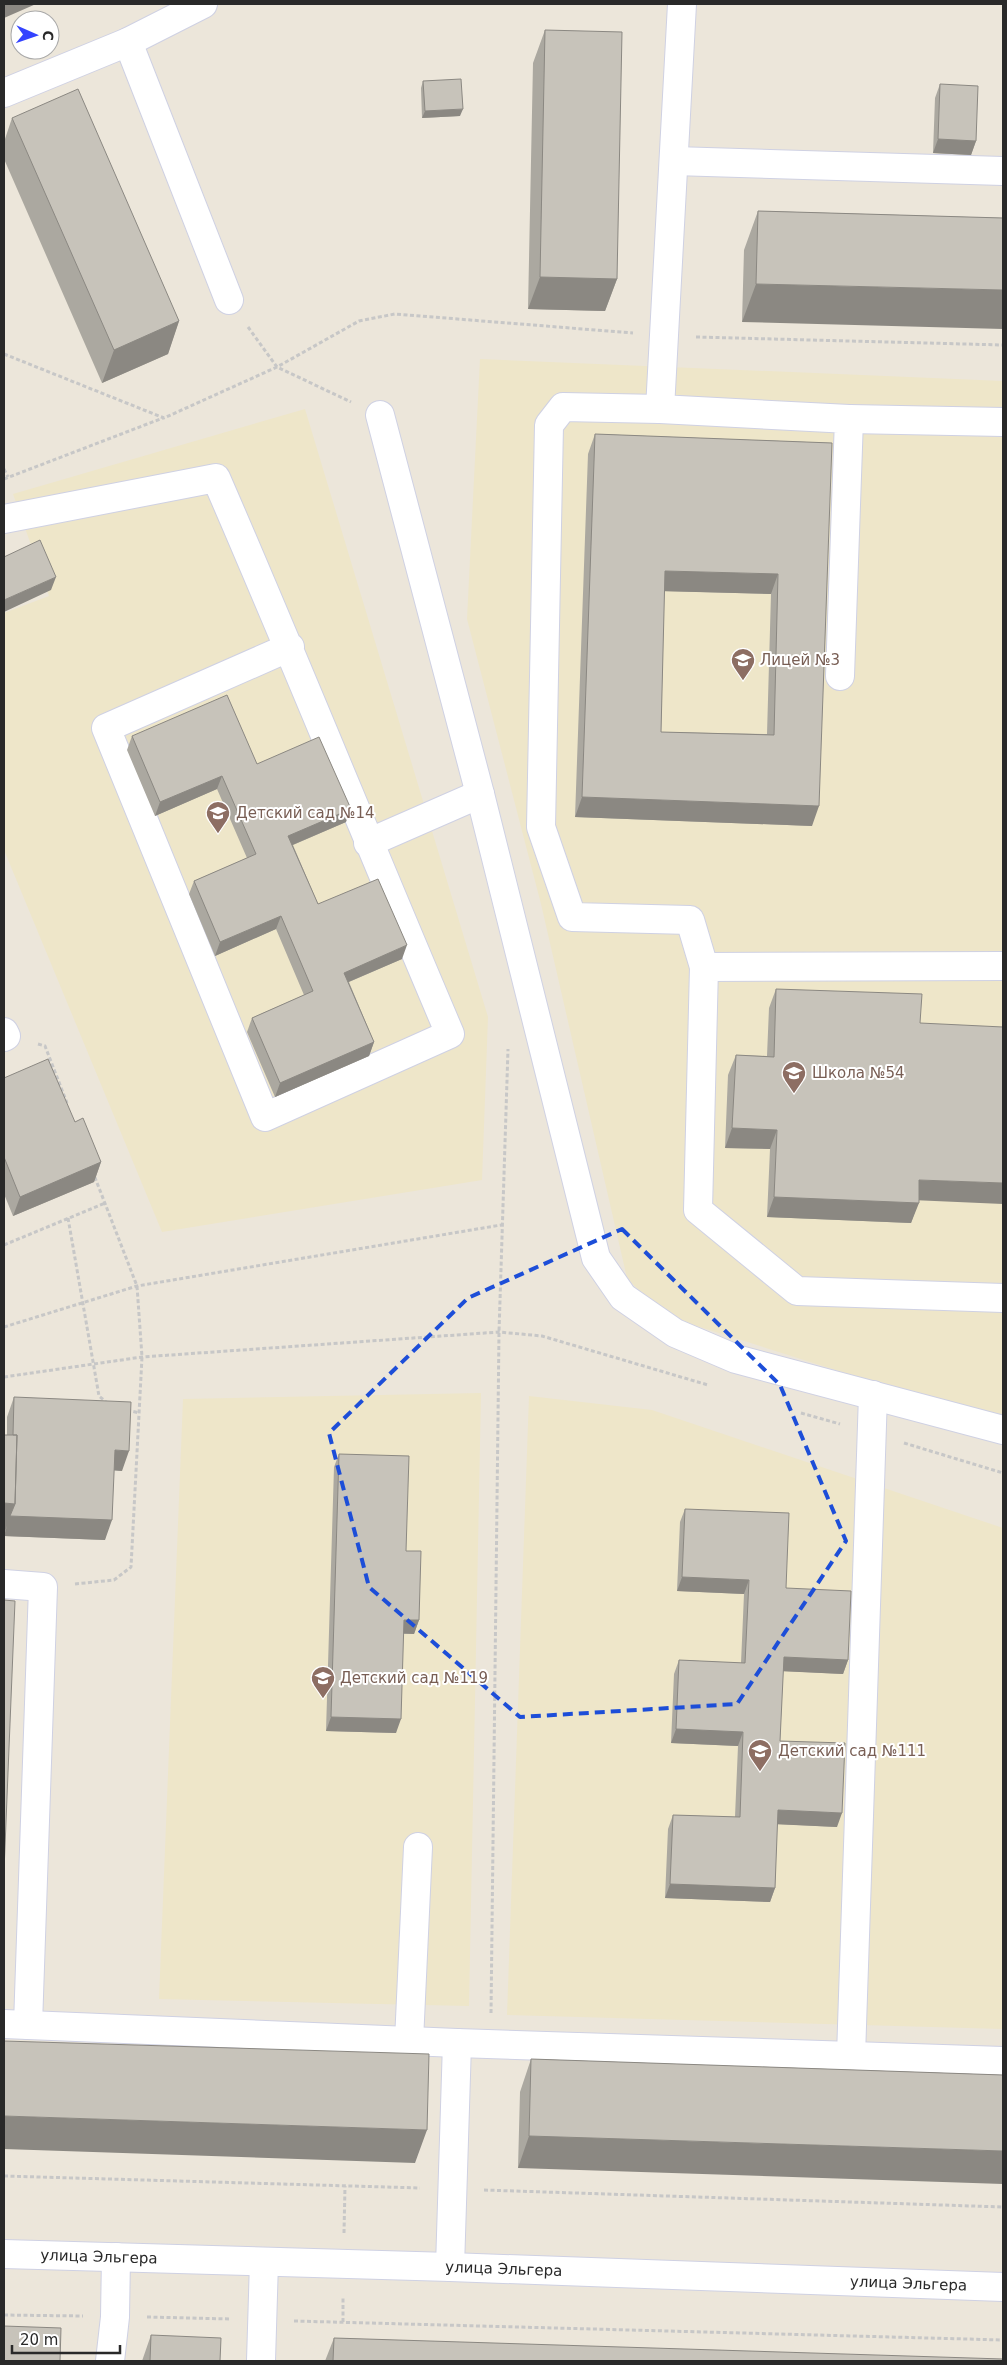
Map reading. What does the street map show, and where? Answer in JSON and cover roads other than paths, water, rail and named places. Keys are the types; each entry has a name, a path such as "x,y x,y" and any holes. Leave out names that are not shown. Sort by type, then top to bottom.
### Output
{"street":[{"path":"4,93 128,42 203,4"},
{"path":"660,409 682,4"},
{"path":"128,42 229,300"},
{"path":"674,161 1003,171"},
{"path":"1003,422 563,407 549,424 541,827 572,917 690,920 704,967 698,1210 797,1291 1003,1298"},
{"path":"380,415 480,794 596,1258 623,1298 675,1333 736,1359 1003,1430"},
{"path":"840,676 849,418"},
{"path":"4,519 216,478 290,647 368,843 450,1034 265,1117 106,728 290,647"},
{"path":"368,843 480,794"},
{"path":"704,967 1003,966"},
{"path":"851,2056 873,1395"},
{"path":"4,1584 43,1587 16,2025 457,2043 1003,2061"},
{"path":"410,2041 418,1847"},
{"path":"450,2266 457,2043"},
{"name":"улица Эльгера","path":"4,2254 450,2266 1003,2286"},
{"path":"110,2361 115,2317 116,2257"},
{"path":"261,2361 264,2262"}],"place":[{"name":"Лицей №3","path":"743,681"},
{"name":"Детский сад №14","path":"218,834"},
{"name":"Школа №54","path":"794,1094"},
{"name":"Детский сад №119","path":"323,1699"},
{"name":"Детский сад №111","path":"760,1772"}]}
